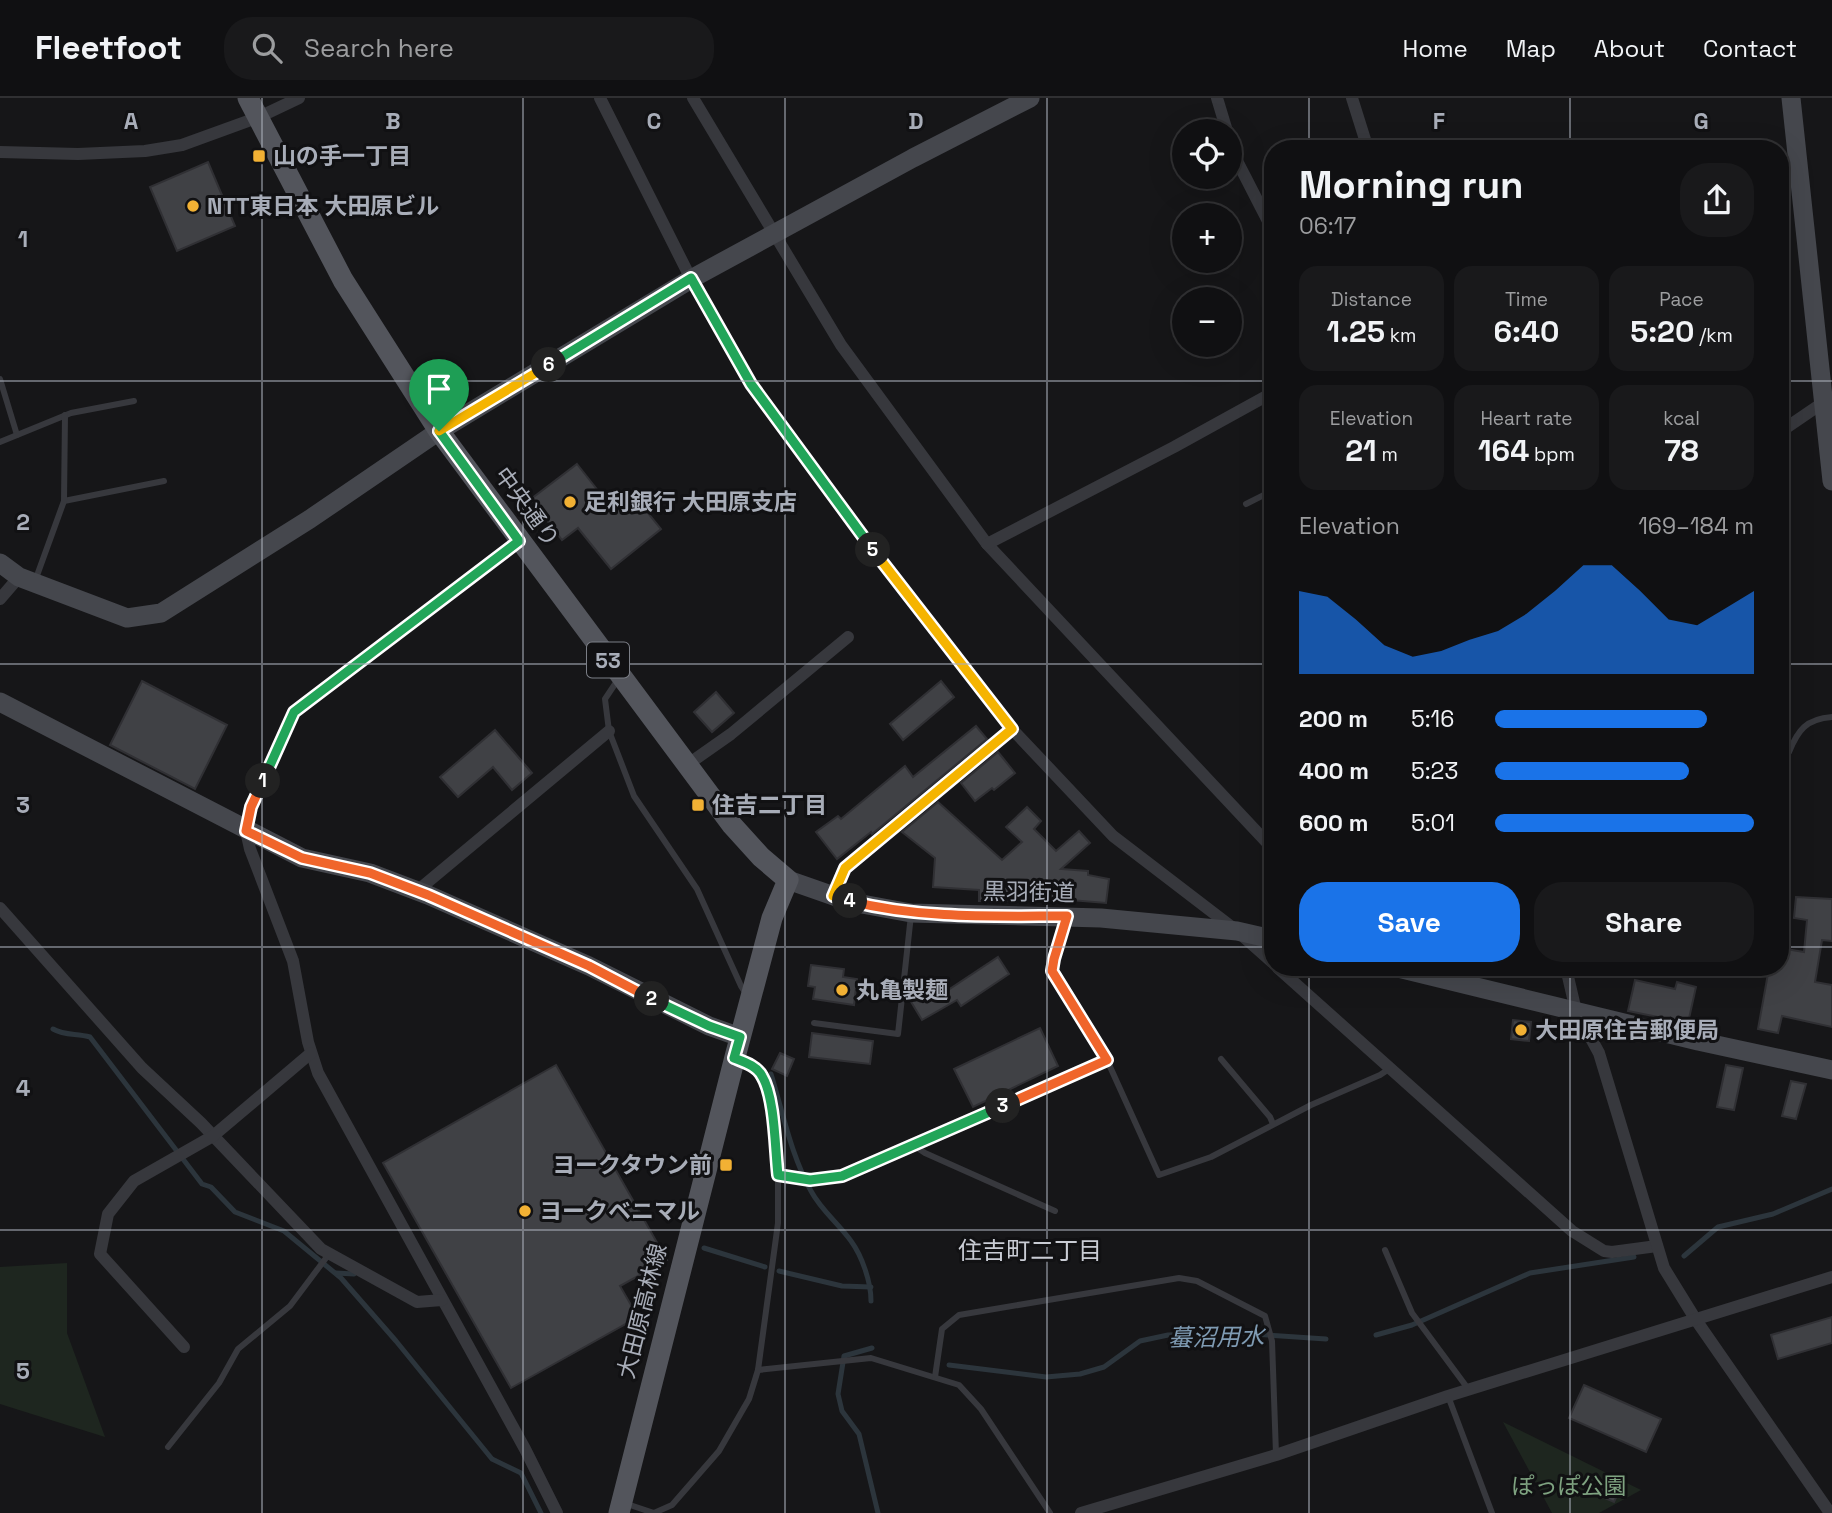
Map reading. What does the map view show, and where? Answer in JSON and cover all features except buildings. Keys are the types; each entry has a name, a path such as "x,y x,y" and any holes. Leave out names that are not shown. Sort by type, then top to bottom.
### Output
{"main road":[{"name":"中央通り","path":"248,98 343,280 439,431 732,825 761,857 788,880"},
{"name":"大田原高林線","path":"620,1508 734,1058 772,918 788,880"}],"street":[{"path":"0,152 78,154 145,151 182,145 259,117 299,98"},
{"path":"600,98 691,278 751,384 885,567 1012,729 1114,836 1264,955"},
{"path":"693,98 841,345 987,544 1264,839"},
{"path":"0,563 27,580 127,618 161,614 310,519 439,431 691,278 1007,103 1030,98"},
{"path":"1217,98 1223,119"},
{"path":"1352,98 1365,140"},
{"path":"1791,98 1832,481"},
{"path":"1242,171 1264,213"},
{"path":"987,544 1264,397"},
{"path":"1789,426 1824,402"},
{"path":"519,541 294,712 251,807 246,831 250,849 293,961 311,1053 318,1073 525,1449 557,1513"},
{"path":"0,599 27,580"},
{"path":"687,765 731,734 848,637"},
{"path":"0,702 302,858 370,873 418,891 589,966 709,1026 740,1037"},
{"path":"833,896 845,868 1012,729"},
{"path":"418,891 609,732"},
{"name":"黒羽街道","path":"788,880 885,910 911,913 1067,916 1171,923 1264,937"},
{"path":"0,908 142,1068 213,1136 321,1249 417,1301 442,1300"},
{"path":"1052,971 1067,916"},
{"path":"1287,976 1572,1231 1604,1251 1657,1246"},
{"path":"1431,976 1711,1044 1832,1070"},
{"path":"1568,976 1576,1011 1599,1053 1664,1268 1696,1320 1830,1513"},
{"path":"184,1347 100,1254 108,1214 134,1181 213,1136 311,1053"},
{"path":"1081,1513 1276,1455 1448,1396 1832,1277"}],"lane":[{"path":"0,379 18,435"},
{"path":"0,442 65,415 134,401"},
{"path":"27,580 64,501 65,415"},
{"path":"64,501 164,481"},
{"path":"1247,504 1264,495"},
{"path":"621,677 605,699 609,732 634,796 697,889 741,986 751,999"},
{"path":"1789,752 1796,734 1806,725 1821,718 1832,717"},
{"path":"814,1023 898,1034 911,913"},
{"path":"1052,971 1107,1060 1159,1175 1211,1157 1273,1124 1389,1069"},
{"path":"620,1508 654,1513 672,1505 719,1451 749,1399 758,1370 778,1223 778,1175 772,1115 762,1076 749,1064 734,1058"},
{"path":"1221,1059 1273,1124"},
{"path":"778,1175 810,1180 842,1176 1107,1060"},
{"path":"913,1145 925,1153 1055,1211"},
{"path":"1385,1250 1412,1313 1469,1390"},
{"path":"169,1447 219,1383 238,1349 290,1306 329,1254"},
{"path":"935,1377 942,1329 959,1315 1179,1278 1197,1281 1265,1316 1272,1341 1276,1455"},
{"path":"758,1370 871,1358 960,1385 981,1409 1050,1513"},
{"path":"1448,1396 1492,1513"}],"green space":[{"path":"67,1263 67,1333 105,1437 0,1404 0,1267"},
{"name":"ぽっぽ公園","path":"1503,1422 1641,1490 1599,1513 1552,1513"}],"waterway":[{"path":"53,1029 90,1037 202,1184 211,1187 235,1212 284,1231 341,1278 492,1459 521,1473 541,1513"},
{"path":"771,1074 804,1177 820,1204 859,1254 868,1278 871,1301"},
{"name":"蟇沼用水","path":"1684,1256 1718,1227 1773,1214 1832,1189"},
{"path":"704,1248 765,1267"},
{"name":"蟇沼用水","path":"1376,1335 1412,1325 1530,1273 1634,1257"},
{"path":"779,1271 842,1286 871,1287"},
{"path":"336,1273 354,1274"},
{"name":"蟇沼用水","path":"949,1365 1046,1377 1080,1374 1104,1367 1140,1341 1168,1335 1238,1333 1326,1339"},
{"path":"872,1348 844,1356 838,1394 842,1411 859,1434 878,1513"}],"place":[{"name":"山の手一丁目","path":"259,156"},
{"name":"NTT東日本 大田原ビル","path":"193,206"},
{"name":"足利銀行 大田原支店","path":"570,502"},
{"name":"住吉二丁目","path":"698,805"},
{"name":"丸亀製麺","path":"842,990"},
{"name":"大田原住吉郵便局","path":"1521,1030"},
{"name":"ヨークタウン前","path":"726,1165"},
{"name":"ヨークベニマル","path":"525,1211"}],"district":[{"name":"住吉町二丁目","path":"1030,1250"}],"route":[{"path":"691,278 751,384 885,567 1012,729 845,868 833,896 885,910 931,915 1067,916 1052,971 1107,1060 842,1176 810,1180 778,1175 768,1093 757,1070 734,1058 740,1037 709,1026 589,966 428,895 370,873 302,858 246,831 251,807 294,712 519,541 439,431 691,278"}]}
